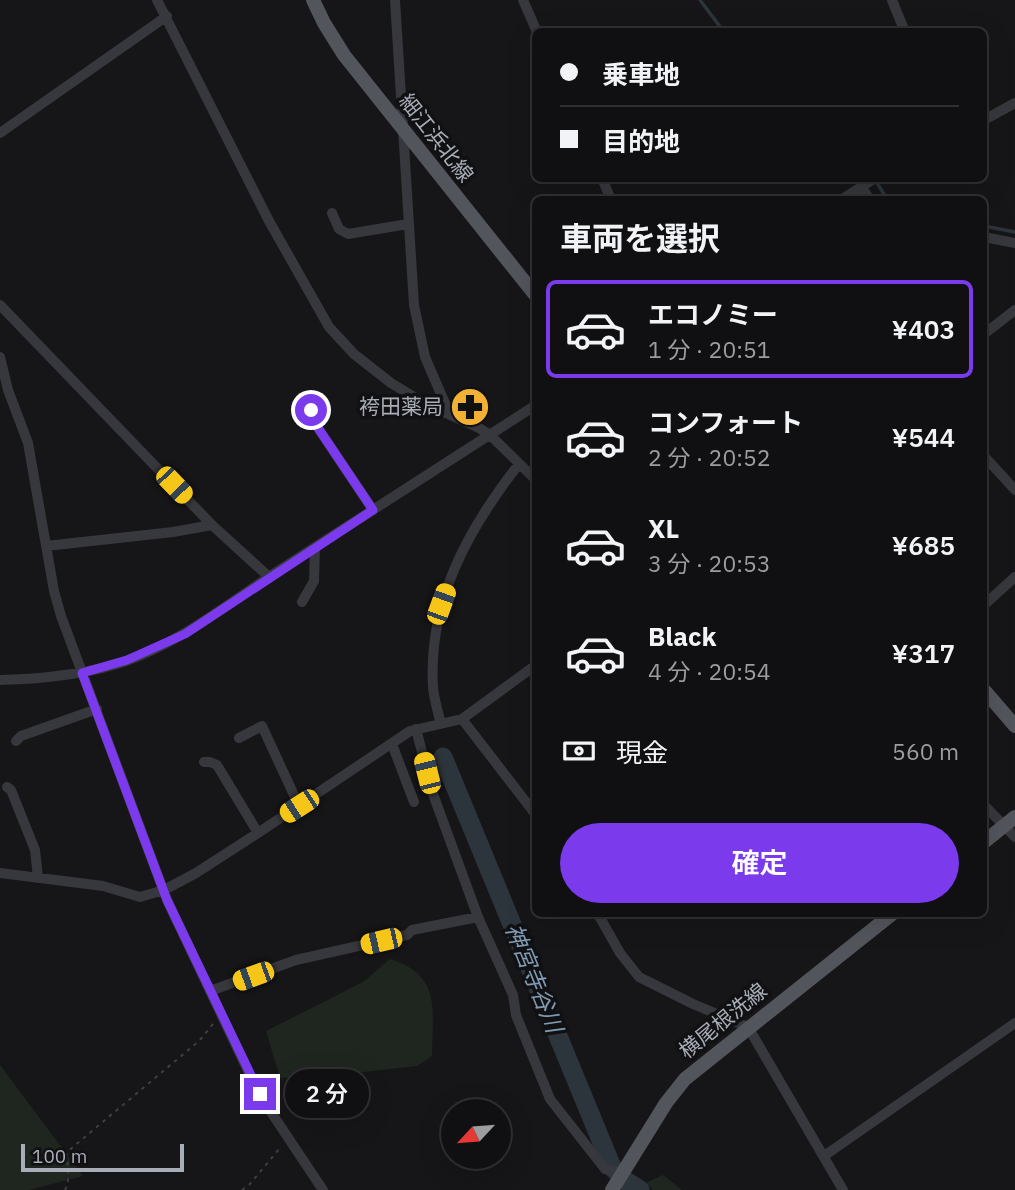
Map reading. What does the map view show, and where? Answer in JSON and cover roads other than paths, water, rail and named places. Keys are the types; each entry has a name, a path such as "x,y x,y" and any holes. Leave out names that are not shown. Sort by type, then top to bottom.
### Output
{"main road":[{"name":"細江浜北線","path":"313,0 344,55 532,291"},
{"path":"987,693 1015,726"},
{"path":"987,840 1010,821"},
{"name":"横尾根洗線","path":"612,1190 666,1103 685,1079 888,917"}],"street":[{"path":"157,0 270,221 329,327 354,354 391,383 424,403 490,435 532,476"},
{"path":"395,0 414,305 420,340 450,415"},
{"path":"523,0 535,28"},
{"path":"892,0 903,28"},
{"path":"0,133 167,16"},
{"path":"987,118 1015,103"},
{"path":"847,196 867,183"},
{"path":"332,213 339,229 348,234 408,224"},
{"path":"987,238 1015,243"},
{"path":"0,305 212,525 269,577"},
{"path":"987,332 1015,310"},
{"path":"0,357 8,390 28,443 61,616 164,890 260,1094 287,1139 323,1190"},
{"path":"318,405 311,410 312,419 373,510"},
{"path":"0,680 82,673 127,660 185,634 532,408"},
{"path":"987,459 1015,490"},
{"path":"441,724 433,689 433,650 441,604 472,529 519,464"},
{"path":"46,546 212,525"},
{"path":"302,602 314,581 315,547"},
{"path":"987,602 1015,576"},
{"path":"0,873 103,887 140,897 164,890 258,833 410,731 462,719 532,667"},
{"path":"16,741 21,736 97,709"},
{"path":"462,719 532,810"},
{"path":"239,737 262,726 299,806"},
{"path":"416,729 433,794 478,917 513,995 516,1015 550,1099 605,1169 623,1173"},
{"path":"392,744 414,802"},
{"path":"204,762 217,765 258,833"},
{"path":"7,787 35,850 38,878"},
{"path":"987,807 1010,821 1015,837"},
{"path":"210,991 296,960 407,934 412,930 478,917"},
{"path":"600,917 620,953 639,977 748,1027 843,1190"},
{"path":"824,1156 1015,1023"}],"waterway":[{"path":"700,0 721,28"},
{"path":"876,182 886,196"},
{"path":"987,227 1015,232"},
{"name":"神宮寺谷川","path":"443,757 612,1167 640,1190"}],"place":[{"name":"袴田薬局","path":"470,407"}]}
